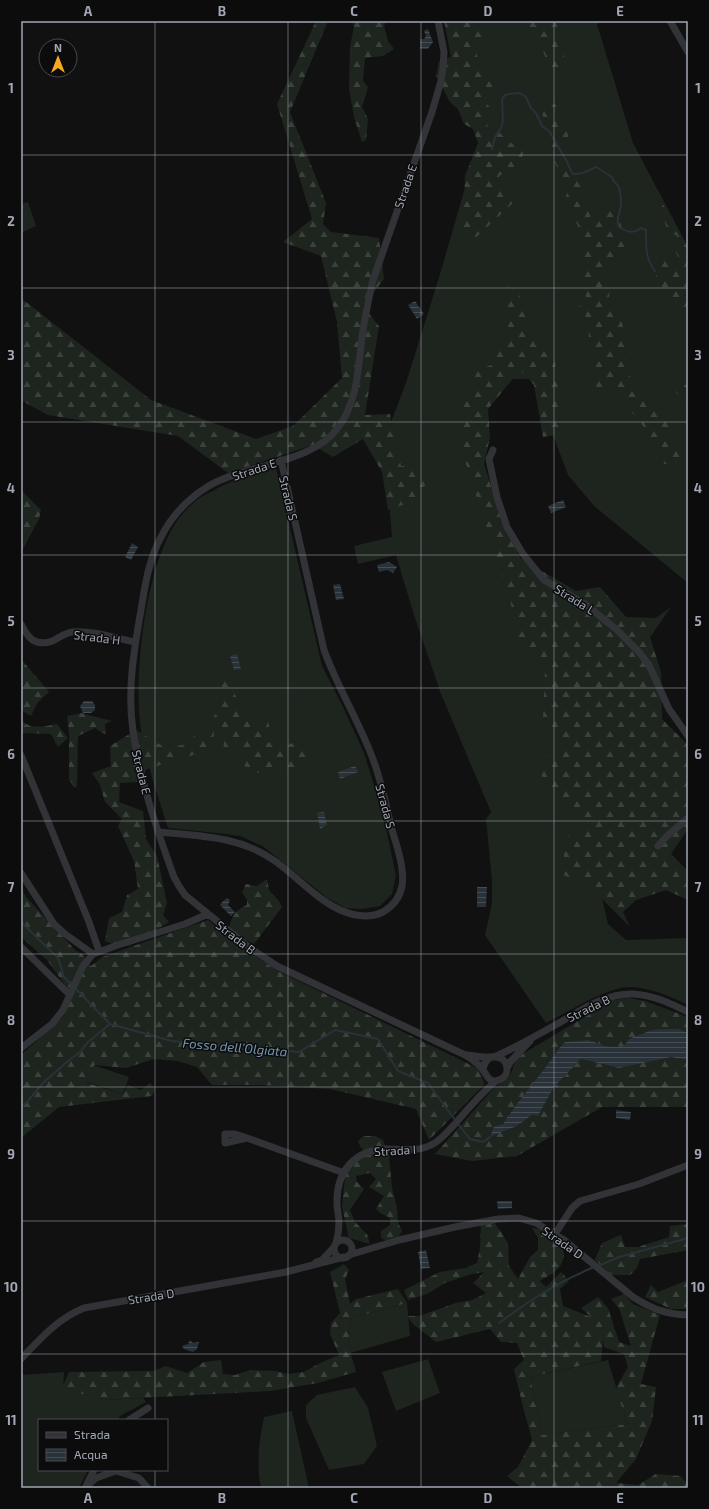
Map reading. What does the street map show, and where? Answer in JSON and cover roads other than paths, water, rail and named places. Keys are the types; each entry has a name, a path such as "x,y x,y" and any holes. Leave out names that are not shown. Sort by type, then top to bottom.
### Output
{"street":[{"name":"Strada E","path":"208,914 185,895 174,877 142,773 133,732 130,685 135,642 153,555 160,537 169,523 185,504 207,487 226,478 312,449 326,441 342,423 352,402 354,393 366,309 373,280 432,112 441,81 444,68 444,52 438,21"},
{"path":"670,21 688,52"},
{"name":"Strada L","path":"492,450 489,459 496,497 507,527 522,554 544,580 590,608 616,629 641,654 649,665 669,709 688,736"},
{"name":"Strada S","path":"159,832 221,838 252,847 276,861 328,903 353,915 371,916 385,911 396,901 401,891 403,881 402,872 395,839 372,756 357,722 335,679 324,650 281,460"},
{"name":"Strada H","path":"21,624 31,639 36,642 53,641 66,634 74,632 98,634 135,642"},
{"path":"21,754 89,922 96,952"},
{"path":"658,846 688,818"},
{"path":"21,872 54,924 62,932 96,952"},
{"name":"Strada B","path":"96,952 180,926 208,914 250,948 291,974 463,1054 474,1060 484,1072"},
{"path":"21,947 72,989"},
{"path":"22,1045 58,1017 85,962 96,952"},
{"name":"Strada B","path":"463,1054 494,1057 595,1003 623,994 642,995 655,998 688,1012"},
{"name":"Strada B","path":"507,1068 536,1035"},
{"path":"482,1093 485,1079 484,1072 485,1063 487,1060 494,1057 501,1058 507,1068 506,1075 496,1081 489,1079 484,1072"},
{"name":"Strada I","path":"335,1245 339,1221 337,1203 339,1185 344,1173 356,1158 367,1152 384,1149 421,1148 432,1145 446,1133 482,1093 496,1081"},
{"path":"247,1138 344,1173"},
{"path":"555,1234 572,1208 580,1201 639,1184 688,1165"},
{"name":"Strada D","path":"21,1359 53,1326 66,1316 84,1308 300,1269 376,1246 455,1227 505,1218 519,1218 531,1221 555,1234 569,1243 633,1297 646,1305 659,1311 688,1315"},
{"name":"Strada I","path":"339,1221 350,1243"},
{"path":"341,1240 350,1243 352,1250 346,1256 339,1257 336,1254 335,1245 341,1240"},
{"name":"Strada D","path":"350,1243 362,1247 376,1246"},
{"name":"Strada D","path":"300,1269 322,1260 335,1245"},
{"path":"131,1419 148,1408"},
{"path":"94,1471 85,1488 96,1478 115,1471 139,1478 148,1488"}],"water":[{"path":"428,29 433,42 428,49 420,49 420,39 424,39 426,36 424,31"},
{"path":"415,301 424,314 417,319 408,305"},
{"path":"563,500 566,507 551,513 548,506"},
{"path":"132,543 138,547 131,560 125,557"},
{"path":"389,562 397,567 393,573 387,570 379,572 377,565"},
{"path":"340,584 344,599 336,600 333,585"},
{"path":"237,654 241,669 234,670 230,656"},
{"path":"84,701 92,701 95,705 95,710 91,713 83,713 80,706"},
{"path":"355,766 358,772 340,779 338,772"},
{"path":"324,812 327,825 320,829 317,813"},
{"path":"477,887 487,887 486,907 477,907"},
{"path":"227,898 230,900 228,905 235,912 231,916 220,905"},
{"path":"679,1029 688,1033 688,1060 671,1057 619,1068 581,1059 554,1087 538,1116 532,1115 517,1126 490,1137 494,1127 503,1124 565,1042 589,1040 605,1046 623,1047 629,1039 652,1030"},
{"path":"616,1110 631,1112 630,1120 616,1118"},
{"path":"497,1201 512,1201 512,1208 498,1209"},
{"path":"426,1250 430,1268 421,1269 418,1252"},
{"path":"190,1340 193,1343 199,1342 197,1349 193,1352 184,1349 182,1346 188,1344"}],"waterway":[{"path":"492,149 495,137 501,128 503,121 502,100 504,96 508,94 519,93 526,97 542,126 549,131 573,174 583,173 596,167 612,177 619,187 620,193 621,207 618,218 619,227 630,232 641,228 646,230 646,246 649,261 655,271"},
{"name":"Fosso dell’Olgiata","path":"21,922 58,958 64,977 72,985"},
{"name":"Fosso dell’Olgiata","path":"75,988 110,1024 172,1041 299,1052 335,1030 378,1039 398,1071 428,1083 455,1120"},
{"path":"21,1106 27,1102 43,1083 110,1024"},
{"name":"Fosso dell’Olgiata","path":"458,1124 470,1139 483,1142 490,1137"},
{"path":"598,1266 619,1257 688,1238"},
{"path":"499,1323 545,1292 594,1267"}]}
